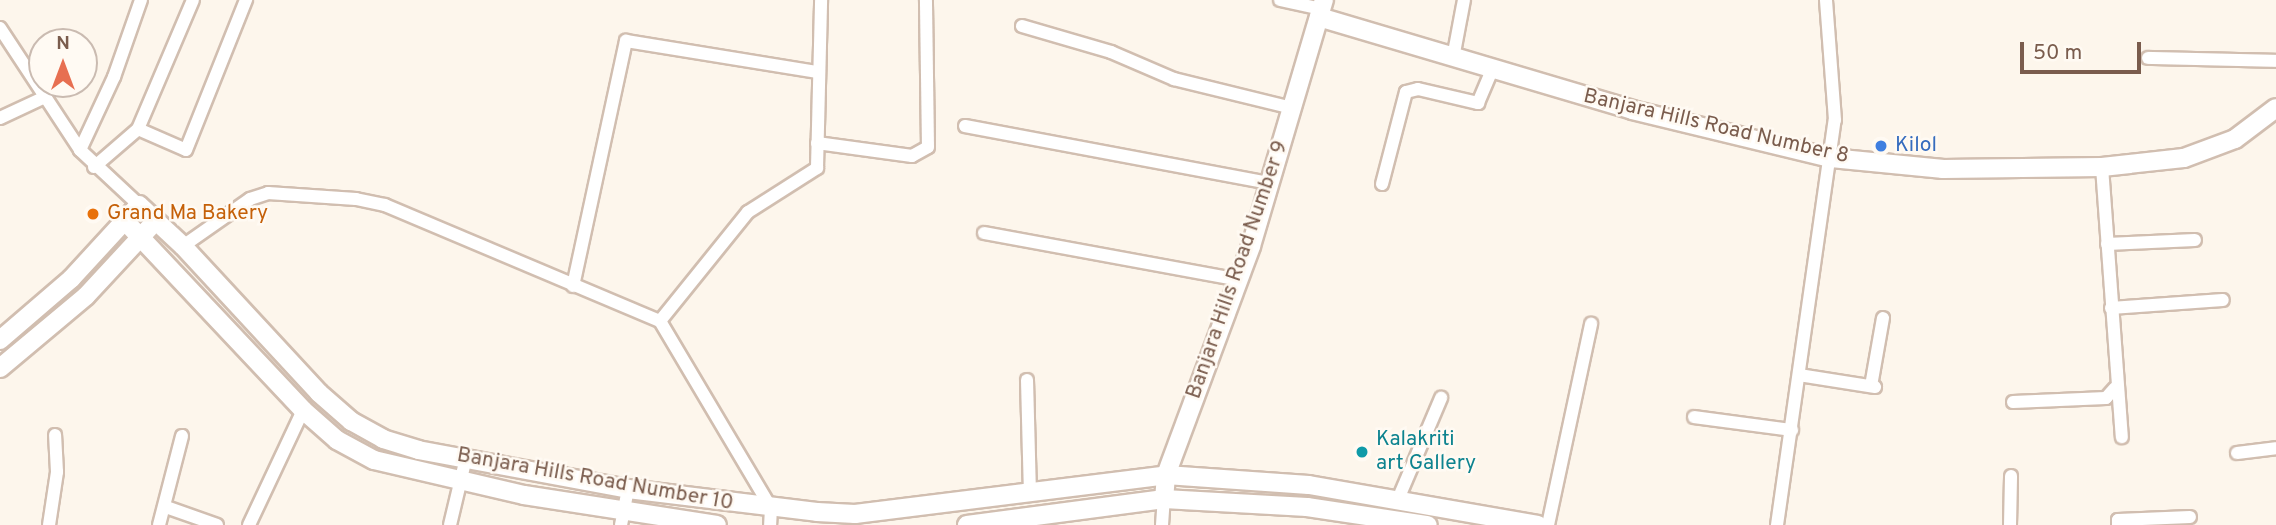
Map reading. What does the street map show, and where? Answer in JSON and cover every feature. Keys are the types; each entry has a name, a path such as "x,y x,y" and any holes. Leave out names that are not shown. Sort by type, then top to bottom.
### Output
{"main road":[{"name":"Banjara Hills Road Number 8","path":"1322,9 1452,58 1492,70 1632,110 1831,158 1943,169 2102,167 2184,158 2235,139 2276,108"},
{"name":"Banjara Hills Road Number 9","path":"1164,499 1166,475 1239,281 1322,9"},
{"name":"Banjara Hills Road Number 10","path":"139,205 183,246 236,308 351,421 383,439 466,458 771,517 855,514 1030,495 1166,475 1309,485 1399,497 1538,525"},
{"path":"0,340 71,279 139,205"},
{"path":"7,363 86,296 156,220"},
{"name":"Banjara Hills Road Number 10","path":"125,221 303,410 337,440 374,460 623,518 717,525"},
{"path":"967,525 1054,518 1164,499 1307,507 1428,525"}],"street":[{"path":"80,150 114,77 141,0"},
{"path":"94,167 138,129 193,0"},
{"path":"138,129 186,150 246,0"},
{"path":"660,321 748,212 817,168 817,72 821,0"},
{"path":"817,143 912,156 928,146 926,0"},
{"path":"1280,0 1322,9"},
{"path":"1452,58 1464,0"},
{"path":"1777,525 1831,158 1835,91 1826,0"},
{"path":"1022,26 1111,52 1174,79 1292,108"},
{"path":"0,28 28,71"},
{"path":"573,286 626,41 817,72"},
{"path":"2148,58 2276,61"},
{"path":"1382,184 1406,92 1418,89 1478,103 1492,70"},
{"path":"0,118 43,98"},
{"path":"46,98 94,167 139,205"},
{"path":"965,126 1270,183"},
{"path":"2102,167 2115,388 2122,437"},
{"path":"183,246 250,198 268,193 356,198 385,205 660,321 771,517"},
{"path":"984,233 1239,281"},
{"path":"2107,244 2195,240"},
{"path":"2111,308 2223,300"},
{"path":"1799,375 1873,386 1883,318"},
{"path":"1548,525 1591,324"},
{"path":"0,340 7,363"},
{"path":"1027,380 1030,495"},
{"path":"2013,402 2106,398 2115,388"},
{"path":"1399,497 1441,398"},
{"path":"249,525 303,410"},
{"path":"1694,417 1792,430"},
{"path":"49,525 57,472 55,435"},
{"path":"159,525 182,436"},
{"path":"2237,453 2276,448"},
{"path":"450,525 466,458"},
{"path":"2010,525 2011,476"},
{"path":"623,518 628,489"},
{"path":"1162,525 1164,499"},
{"path":"166,506 217,525"},
{"path":"2118,525 2118,520 2190,517"}],"place":[{"name":"Kilol","path":"1881,146"},
{"name":"Grand Ma Bakery","path":"93,214"},
{"name":"Kalakriti art Gallery","path":"1362,452"}]}
